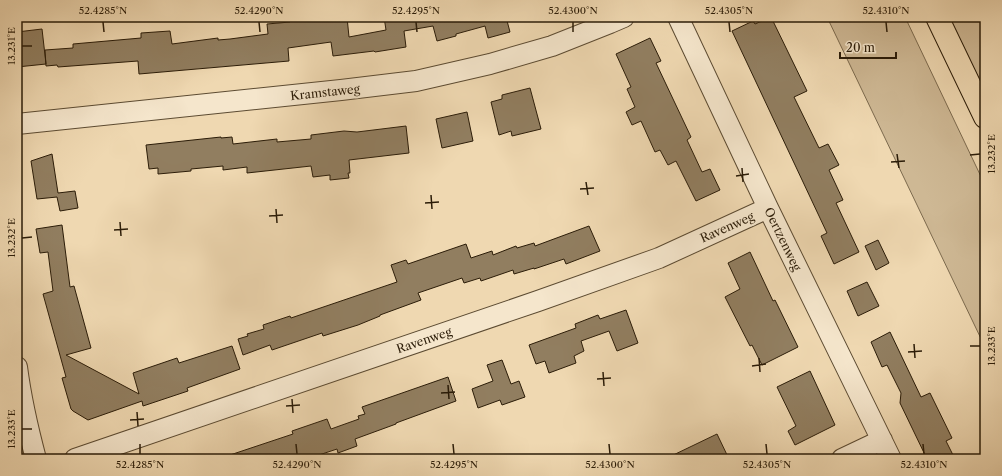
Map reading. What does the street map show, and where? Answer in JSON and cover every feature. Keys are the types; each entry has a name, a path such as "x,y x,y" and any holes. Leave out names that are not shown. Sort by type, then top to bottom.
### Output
{"main road":[{"path":"937,17 985,117"}],"street":[{"name":"Kramstaweg","path":"17,124 416,81 490,64 552,46 624,17"},
{"name":"Oertzenweg","path":"678,17 768,208 891,459"},
{"name":"Ravenweg","path":"75,459 538,301 659,258 768,208"},
{"path":"17,368 27,423 36,459"},
{"path":"842,459 882,440"}],"shaded area":[{"path":"827,17 905,17 985,185 985,347"},
{"path":"948,17 985,17 985,95"}],"building":[{"path":"307,17 347,17 349,37 386,30 384,17 506,17 510,32 488,38 485,26 437,41 433,26 404,31 406,47 333,56 331,42 288,48 289,61 139,74 138,61 58,67 57,65 46,66 45,50 73,48 73,44 141,38 141,33 170,31 172,44 218,38 218,40 230,39 268,34 267,24 290,22 290,19"},
{"path":"771,17 807,91 794,97 819,148 828,144 839,165 829,170 843,200 836,203 859,252 834,264 821,236 827,233 732,31 753,21 755,24"},
{"path":"42,29 46,64 17,67 17,32"},
{"path":"650,38 661,61 656,63 691,137 687,140 702,172 710,169 720,190 696,201 676,161 668,165 660,150 655,152 641,121 632,125 626,112 635,107 627,89 631,87 616,54"},
{"path":"530,88 541,129 512,136 511,131 499,135 491,102 502,99 502,95"},
{"path":"467,112 473,141 442,148 436,119"},
{"path":"406,126 409,153 349,160 349,178 330,180 330,175 313,177 311,166 247,173 247,167 223,170 223,166 158,174 158,168 149,169 146,145 221,137 232,137 233,144 277,139 277,142 311,139 311,135 344,131 357,132"},
{"path":"52,154 58,193 75,191 78,208 60,211 57,197 37,199 31,161"},
{"path":"62,225 70,287 74,286 91,348 66,355 139,394 133,373 177,358 179,363 232,346 240,369 187,388 188,391 143,406 142,401 88,420 73,411 71,409 62,378 66,377 43,294 53,291 48,252 40,253 36,229"},
{"path":"589,226 600,251 566,264 564,259 514,274 513,270 481,281 480,278 464,283 462,278 418,293 421,300 358,325 323,336 322,333 272,350 270,345 243,355 238,339 248,336 247,334 264,329 263,325 290,316 291,318 397,282 391,265 406,260 408,264 466,244 471,258 492,251 493,255 516,246 517,248 534,243 535,246"},
{"path":"878,240 889,263 876,270 865,246"},
{"path":"750,252 773,301 775,300 798,347 762,365 752,345 750,346 725,297 740,289 728,263"},
{"path":"867,282 879,306 858,316 847,291"},
{"path":"626,310 638,343 617,351 609,331 581,341 584,351 574,356 576,363 549,373 545,361 536,364 529,345 576,328 575,324 598,315 600,319"},
{"path":"890,332 921,397 930,393 952,438 946,441 955,459 927,459 900,403 901,393 887,365 882,367 871,342"},
{"path":"502,360 511,384 519,381 525,397 502,405 500,400 478,408 472,389 493,381 487,365"},
{"path":"810,371 835,425 795,445 788,431 796,426 777,387"},
{"path":"448,377 456,401 355,439 357,446 338,453 337,449 307,459 227,459 227,456 293,434 292,431 327,419 331,429 359,419 358,416 365,414 362,407"},
{"path":"717,434 729,459 665,459"}]}
